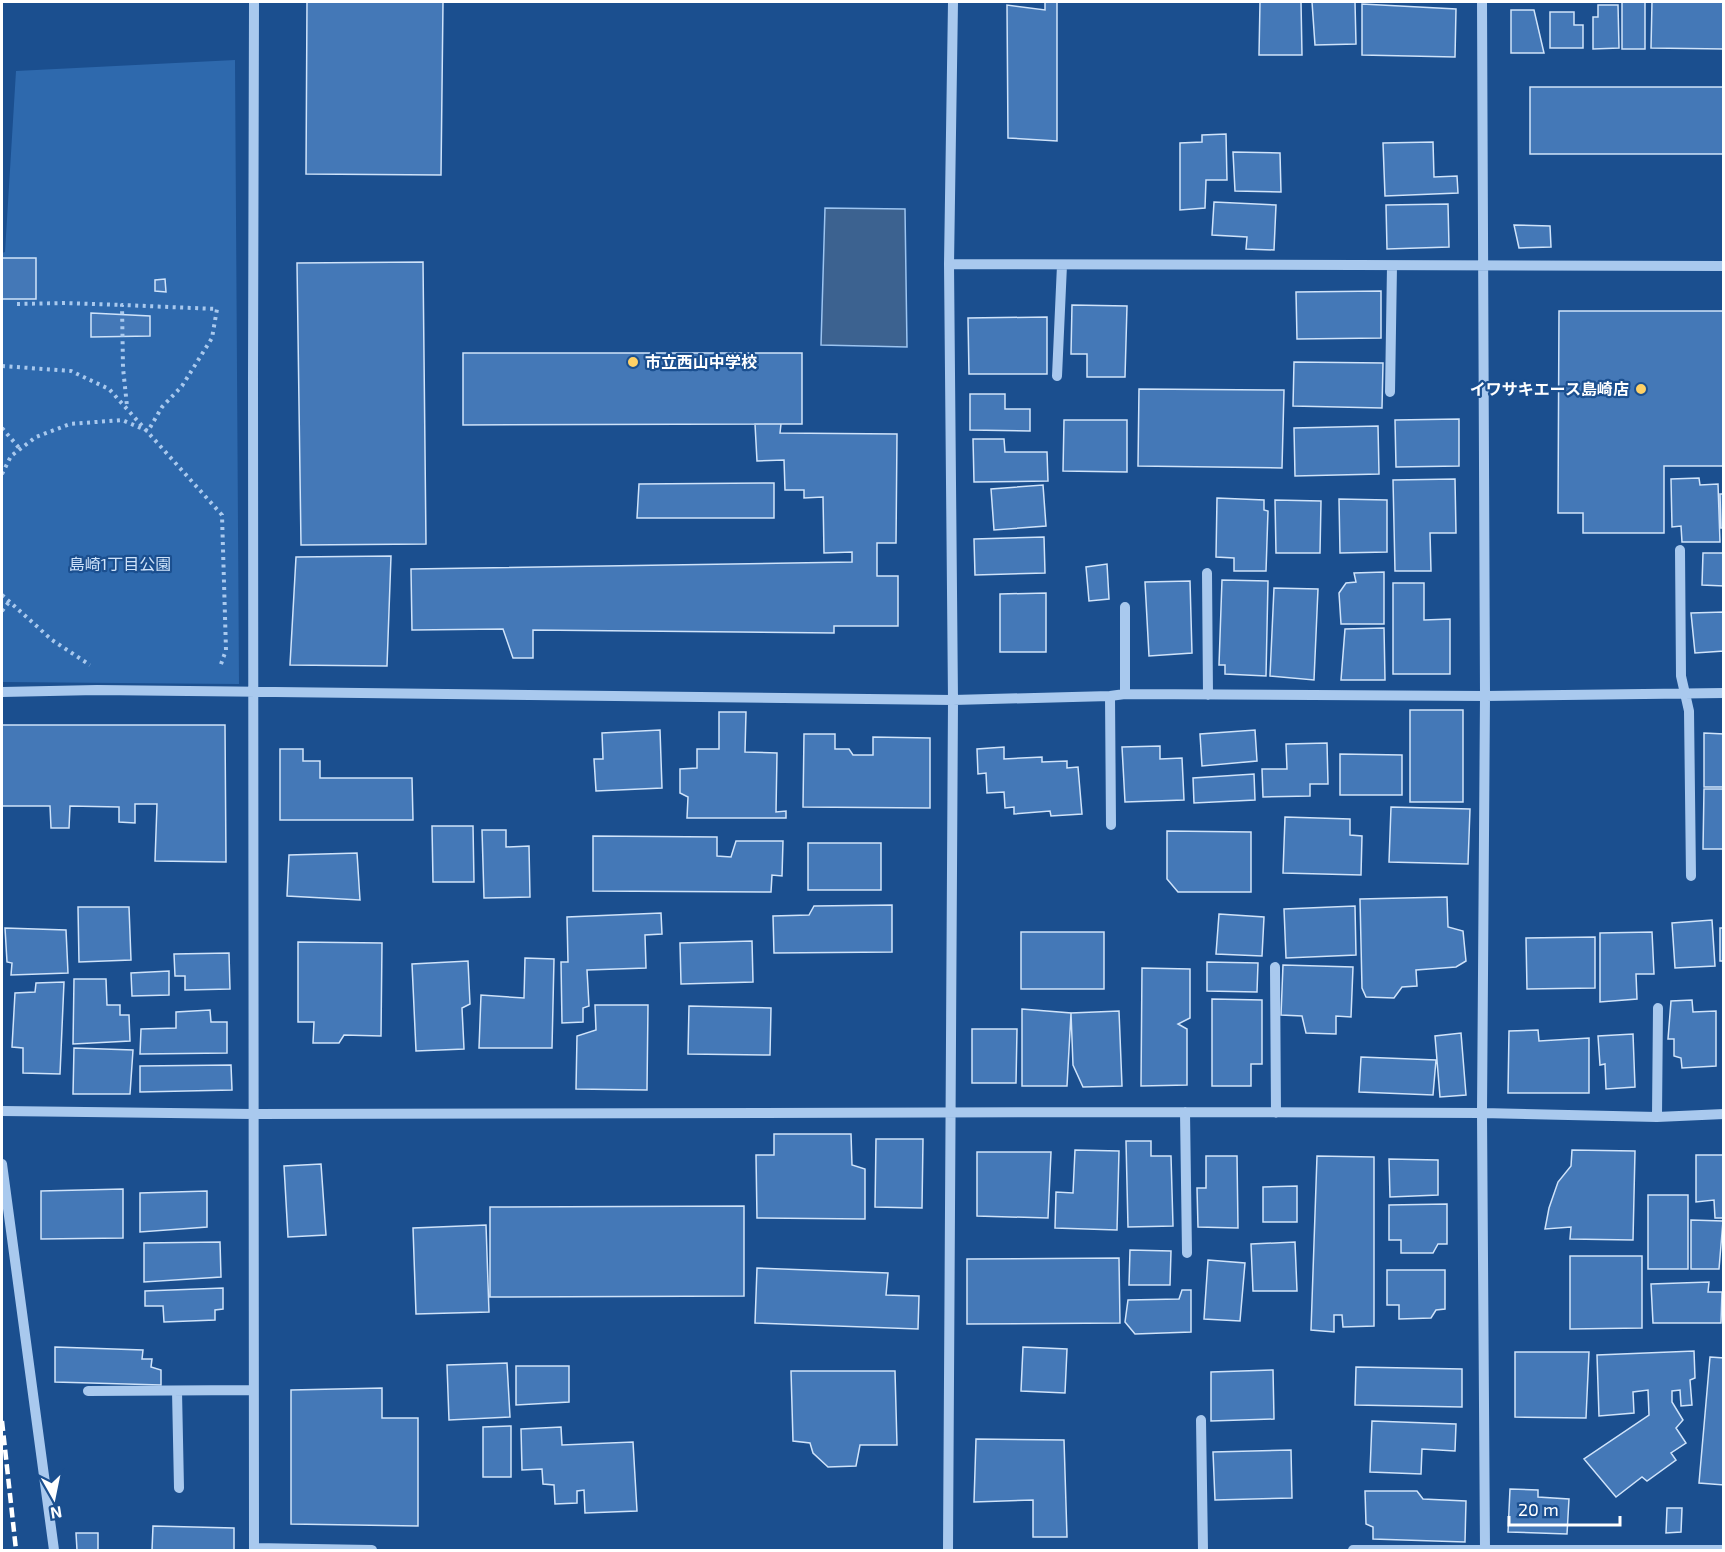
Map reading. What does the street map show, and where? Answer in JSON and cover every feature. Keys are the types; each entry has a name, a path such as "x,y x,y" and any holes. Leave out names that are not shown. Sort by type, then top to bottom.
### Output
{"street":[{"path":"254,2 254,1549 372,1551"},
{"path":"948,1551 953,700 950,264 953,2"},
{"path":"1482,2 1485,696 1482,1113 1485,1550"},
{"path":"950,264 1724,266"},
{"path":"1057,376 1062,265"},
{"path":"1390,392 1392,266"},
{"path":"1680,550 1680,676 1689,711 1691,876"},
{"path":"1207,573 1208,695"},
{"path":"1125,607 1125,694"},
{"path":"2,692 97,690 953,700 1125,694 1485,696 1724,693"},
{"path":"1110,696 1111,825"},
{"path":"1275,967 1276,1113"},
{"path":"1657,1117 1658,1008"},
{"path":"2,1111 253,1114 1482,1113 1657,1117 1724,1114"},
{"path":"1185,1112 1187,1253"},
{"path":"2,1164 4,1195 54,1551"},
{"path":"88,1391 253,1390"},
{"path":"177,1391 179,1488"},
{"path":"1201,1420 1203,1551"},
{"path":"1353,1551 1724,1550"}],"path":[{"path":"17,304 65,303 217,309 212,338 182,386 162,407 147,431"},
{"path":"122,305 123,368 127,408"},
{"path":"2,366 71,371 109,389 222,515 226,650 219,669"},
{"path":"2,474 11,456 36,437 70,424 122,420 147,431"},
{"path":"2,428 20,449"},
{"path":"2,595 52,640 95,668"},
{"path":"2,611 9,602"}],"green space":[{"name":"島崎1丁目公園","path":"235,60 239,684 2,682 2,253 5,252 16,71"}],"shaded area":[{"path":"825,208 905,209 907,347 821,345"}],"building":[{"path":"307,2 443,2 441,175 306,174"},
{"path":"1045,2 1057,2 1057,141 1008,138 1007,5 1045,10"},
{"path":"1260,2 1301,2 1302,55 1259,55"},
{"path":"1312,2 1355,2 1356,44 1315,45"},
{"path":"1622,2 1645,2 1645,49 1622,49"},
{"path":"1652,2 1724,2 1724,49 1651,48"},
{"path":"1362,4 1456,9 1455,57 1362,55"},
{"path":"1598,5 1618,5 1619,48 1593,49 1593,17 1598,17"},
{"path":"1511,10 1534,10 1544,53 1511,53"},
{"path":"1550,12 1574,12 1574,25 1583,25 1583,48 1550,48"},
{"path":"1530,87 1724,87 1724,154 1530,154"},
{"path":"1226,134 1227,180 1206,180 1205,208 1180,210 1180,143 1202,142 1202,135"},
{"path":"1433,142 1434,177 1457,176 1458,193 1385,196 1383,143"},
{"path":"1233,152 1280,153 1281,192 1235,191"},
{"path":"1214,202 1276,205 1274,250 1246,249 1247,237 1212,235"},
{"path":"1448,204 1449,247 1387,249 1386,205"},
{"path":"1514,225 1550,226 1551,247 1519,248"},
{"path":"2,258 36,258 36,299 2,299"},
{"path":"423,262 426,544 301,545 297,263"},
{"path":"165,279 166,292 155,291 155,280"},
{"path":"1381,291 1381,338 1297,339 1296,292"},
{"path":"1072,305 1127,306 1125,377 1087,377 1087,354 1071,354"},
{"name":"イワサキエース島崎店","path":"1559,311 1724,311 1724,466 1664,466 1664,533 1583,533 1583,513 1558,513"},
{"path":"91,313 150,316 150,336 91,337"},
{"path":"1047,317 1047,374 969,374 968,318"},
{"path":"463,353 802,353 802,424 463,425"},
{"path":"1294,362 1383,363 1382,408 1293,406"},
{"path":"1139,389 1284,390 1282,468 1138,466"},
{"path":"970,394 1005,394 1005,409 1030,409 1030,431 970,430"},
{"path":"1459,419 1459,466 1396,467 1395,420"},
{"path":"1064,420 1127,420 1127,472 1063,471"},
{"path":"755,424 781,424 780,433 897,434 896,543 877,543 877,576 898,576 898,626 834,626 834,633 533,630 533,658 513,658 503,629 412,630 411,569 852,562 852,552 824,553 823,497 804,498 804,490 785,490 784,460 757,461"},
{"path":"1378,426 1379,474 1295,476 1294,428"},
{"path":"973,439 1004,439 1005,452 1047,452 1048,481 974,482"},
{"path":"1699,478 1700,485 1718,484 1720,542 1682,542 1681,526 1672,527 1671,479"},
{"path":"1455,479 1456,533 1430,533 1431,571 1395,571 1393,480"},
{"path":"774,483 774,518 637,518 639,484"},
{"path":"1043,485 1046,526 994,530 991,489"},
{"path":"1720,494 1724,494 1724,528 1721,528"},
{"path":"1217,498 1264,500 1264,510 1268,511 1266,571 1234,571 1234,558 1216,557"},
{"path":"1339,499 1387,500 1387,552 1340,553"},
{"path":"1275,500 1321,501 1320,553 1276,553"},
{"path":"1044,537 1045,573 975,575 974,539"},
{"path":"1703,553 1724,553 1724,586 1702,585"},
{"path":"391,556 387,666 290,665 296,557"},
{"path":"1107,564 1109,599 1089,601 1086,567"},
{"path":"1384,572 1384,624 1341,624 1339,593 1346,583 1356,582 1354,573"},
{"path":"1222,580 1268,581 1266,676 1225,674 1225,665 1219,665"},
{"path":"1190,581 1192,653 1149,656 1145,582"},
{"path":"1393,583 1424,583 1424,620 1450,619 1450,674 1393,674"},
{"path":"1274,588 1318,589 1314,680 1270,676"},
{"path":"1046,593 1046,652 1000,652 1000,594"},
{"path":"1724,612 1724,651 1695,653 1691,613"},
{"path":"1384,628 1385,680 1341,680 1345,629"},
{"path":"1410,710 1463,710 1463,802 1410,802"},
{"path":"719,712 746,712 745,752 777,753 776,812 786,811 786,818 687,818 688,797 680,793 680,769 697,768 697,749 719,749"},
{"path":"2,725 225,725 226,862 155,861 157,804 135,804 135,823 119,822 119,807 70,806 69,828 51,828 50,806 2,806"},
{"path":"660,730 662,788 596,791 594,759 603,759 602,733"},
{"path":"1255,730 1257,761 1202,766 1200,734"},
{"path":"1704,733 1724,734 1724,787 1704,787"},
{"path":"804,734 835,734 835,749 849,749 853,755 873,755 873,737 930,738 930,808 803,807"},
{"path":"1327,743 1328,784 1310,784 1310,796 1263,797 1262,769 1287,769 1286,744"},
{"path":"1160,746 1160,759 1182,758 1184,800 1125,802 1122,747"},
{"path":"1004,747 1004,759 1042,757 1042,762 1067,761 1067,768 1078,767 1082,814 1051,816 1050,811 1014,814 1014,807 1005,808 1004,792 987,793 986,773 978,774 977,749"},
{"path":"280,749 303,749 303,761 320,761 320,778 412,778 413,820 280,820"},
{"path":"1340,754 1402,755 1402,795 1340,795"},
{"path":"1254,774 1255,800 1194,803 1193,778"},
{"path":"1704,789 1724,789 1724,849 1703,849"},
{"path":"1391,807 1470,809 1468,864 1389,862"},
{"path":"1285,817 1350,819 1350,835 1362,836 1361,875 1283,873"},
{"path":"432,826 473,826 474,882 433,882"},
{"path":"482,830 506,830 506,847 529,846 530,897 484,898"},
{"path":"1167,831 1251,832 1251,892 1178,892 1167,879"},
{"path":"593,836 717,837 717,856 731,857 736,841 783,841 782,876 772,875 771,892 593,891"},
{"path":"808,843 881,843 881,890 808,890"},
{"path":"357,853 360,900 287,896 289,855"},
{"path":"1447,897 1448,927 1463,931 1466,961 1456,967 1416,970 1417,986 1402,987 1394,998 1366,997 1362,988 1360,899"},
{"path":"892,905 892,952 774,953 773,916 809,915 814,906"},
{"path":"1355,906 1356,955 1286,958 1284,909"},
{"path":"78,907 129,907 131,960 79,962"},
{"path":"661,913 662,934 645,935 646,968 587,970 589,1006 583,1008 583,1022 562,1023 561,962 568,962 567,917"},
{"path":"1219,914 1264,917 1262,956 1216,954"},
{"path":"1712,920 1715,966 1675,968 1672,923"},
{"path":"5,928 66,930 68,973 11,975 12,963 7,962"},
{"path":"1720,928 1724,928 1724,961 1720,961"},
{"path":"1021,932 1104,932 1104,989 1021,989"},
{"path":"1652,932 1654,974 1636,974 1637,999 1600,1002 1600,933"},
{"path":"1595,937 1595,988 1527,989 1526,938"},
{"path":"752,941 753,982 681,984 680,943"},
{"path":"298,942 382,943 381,1036 344,1035 339,1043 313,1043 314,1022 298,1022"},
{"path":"229,953 230,989 185,990 185,976 175,976 174,954"},
{"path":"525,958 554,959 552,1048 479,1048 481,995 524,998"},
{"path":"468,961 470,1004 462,1008 464,1049 416,1051 412,964"},
{"path":"1207,962 1258,963 1257,992 1207,991"},
{"path":"1283,965 1353,967 1351,1017 1336,1016 1336,1034 1306,1033 1302,1016 1281,1015"},
{"path":"1142,968 1190,969 1190,1018 1178,1024 1187,1029 1187,1085 1141,1086"},
{"path":"169,971 169,995 132,996 131,973"},
{"path":"74,979 106,979 107,1005 120,1005 120,1015 129,1015 130,1041 73,1044"},
{"path":"64,982 60,1074 23,1073 23,1048 12,1047 15,993 35,992 36,983"},
{"path":"1212,999 1262,1000 1262,1064 1251,1064 1251,1086 1212,1086"},
{"path":"1692,1000 1693,1012 1716,1011 1716,1066 1682,1068 1681,1058 1674,1056 1674,1039 1668,1039 1671,1001"},
{"path":"595,1005 648,1005 647,1090 576,1089 577,1036 596,1030"},
{"path":"689,1006 771,1008 770,1055 688,1054"},
{"path":"1022,1009 1071,1013 1067,1086 1022,1086"},
{"path":"210,1010 211,1022 227,1022 227,1053 140,1054 141,1029 176,1028 176,1012"},
{"path":"1119,1011 1122,1086 1083,1087 1073,1065 1071,1013"},
{"path":"972,1029 1017,1029 1016,1083 972,1083"},
{"path":"1538,1030 1539,1041 1589,1038 1589,1093 1508,1093 1509,1031"},
{"path":"1461,1033 1466,1095 1440,1097 1435,1036"},
{"path":"1633,1034 1635,1087 1606,1089 1605,1064 1600,1065 1598,1036"},
{"path":"74,1048 133,1050 130,1094 73,1094"},
{"path":"1361,1057 1436,1060 1433,1095 1359,1092"},
{"path":"231,1065 232,1090 140,1092 140,1066"},
{"path":"774,1134 851,1134 852,1165 865,1169 865,1219 757,1218 756,1155 774,1155"},
{"path":"876,1139 923,1139 922,1208 875,1207"},
{"path":"1126,1141 1151,1141 1151,1156 1171,1156 1173,1226 1128,1227"},
{"path":"1075,1150 1119,1151 1117,1230 1055,1228 1056,1192 1073,1193"},
{"path":"1572,1150 1635,1151 1633,1240 1570,1239 1571,1227 1545,1229 1558,1182 1571,1166"},
{"path":"977,1152 1051,1152 1048,1218 977,1216"},
{"path":"1696,1155 1724,1155 1724,1218 1715,1218 1714,1200 1696,1202"},
{"path":"1206,1156 1237,1156 1238,1228 1198,1227 1197,1188 1206,1188"},
{"path":"1317,1156 1374,1157 1374,1326 1343,1327 1342,1315 1334,1315 1334,1332 1311,1330"},
{"path":"1389,1159 1438,1160 1438,1195 1390,1197"},
{"path":"321,1164 326,1235 288,1237 284,1166"},
{"path":"1297,1186 1297,1222 1263,1222 1263,1187"},
{"path":"123,1189 123,1238 41,1239 41,1191"},
{"path":"207,1191 207,1227 140,1232 140,1193"},
{"path":"1648,1195 1688,1195 1688,1269 1648,1269"},
{"path":"1447,1204 1447,1244 1438,1244 1433,1253 1401,1253 1401,1240 1389,1240 1389,1205"},
{"path":"744,1206 744,1296 490,1297 490,1207"},
{"path":"1691,1220 1723,1221 1719,1269 1691,1269"},
{"path":"486,1225 489,1312 416,1314 413,1228"},
{"path":"220,1242 221,1277 144,1282 144,1243"},
{"path":"1295,1242 1297,1291 1253,1291 1251,1244"},
{"path":"1130,1250 1171,1251 1170,1285 1129,1285"},
{"path":"1570,1256 1642,1256 1642,1328 1570,1329"},
{"path":"1119,1258 1120,1323 967,1324 967,1259"},
{"path":"1208,1260 1245,1263 1240,1321 1204,1319"},
{"path":"757,1268 888,1273 886,1295 919,1296 918,1329 755,1323"},
{"path":"1387,1270 1445,1270 1445,1309 1436,1310 1431,1318 1399,1319 1399,1305 1387,1305"},
{"path":"1709,1282 1708,1292 1722,1292 1721,1323 1653,1323 1651,1284"},
{"path":"223,1288 223,1309 215,1310 215,1320 164,1322 163,1306 145,1306 145,1291"},
{"path":"1182,1290 1191,1290 1191,1332 1135,1334 1125,1322 1128,1300 1179,1299"},
{"path":"55,1347 143,1350 142,1359 152,1359 151,1367 161,1370 161,1385 55,1382"},
{"path":"1023,1347 1067,1349 1065,1393 1021,1391"},
{"path":"1694,1351 1695,1378 1690,1380 1692,1405 1681,1406 1680,1390 1672,1391 1672,1402 1683,1420 1676,1428 1686,1443 1671,1453 1676,1460 1647,1481 1642,1477 1616,1497 1584,1459 1649,1415 1648,1390 1633,1392 1634,1413 1599,1416 1597,1355"},
{"path":"1515,1352 1589,1352 1586,1418 1515,1417"},
{"path":"1710,1357 1724,1358 1724,1485 1699,1483"},
{"path":"507,1363 510,1417 449,1420 447,1365"},
{"path":"516,1366 569,1366 569,1402 516,1405"},
{"path":"1356,1367 1462,1369 1462,1407 1355,1405"},
{"path":"1273,1370 1274,1419 1211,1421 1211,1372"},
{"path":"791,1371 895,1371 897,1445 860,1445 856,1466 828,1467 813,1453 810,1443 793,1441"},
{"path":"382,1388 382,1418 418,1418 418,1526 291,1524 291,1390"},
{"path":"1372,1421 1456,1424 1455,1451 1422,1449 1421,1474 1370,1472"},
{"path":"511,1426 511,1477 483,1477 483,1427"},
{"path":"561,1427 562,1445 633,1442 637,1511 585,1513 584,1490 577,1491 577,1503 555,1504 554,1485 543,1484 542,1469 522,1470 521,1429"},
{"path":"976,1439 1064,1440 1067,1537 1033,1537 1033,1500 974,1502"},
{"path":"1291,1450 1292,1498 1215,1500 1213,1452"},
{"path":"1510,1489 1538,1490 1538,1497 1569,1499 1567,1534 1508,1532"},
{"path":"1365,1491 1417,1491 1423,1499 1466,1501 1465,1542 1373,1539 1373,1527 1366,1524"},
{"path":"1667,1508 1682,1508 1681,1532 1666,1533"},
{"path":"153,1526 234,1528 234,1550 152,1550"},
{"path":"76,1533 98,1533 98,1550 77,1550"}],"railway":[{"path":"2,1421 16,1550"}],"place":[{"name":"市立西山中学校","path":"633,362"},
{"name":"イワサキエース島崎店","path":"1641,389"}]}
